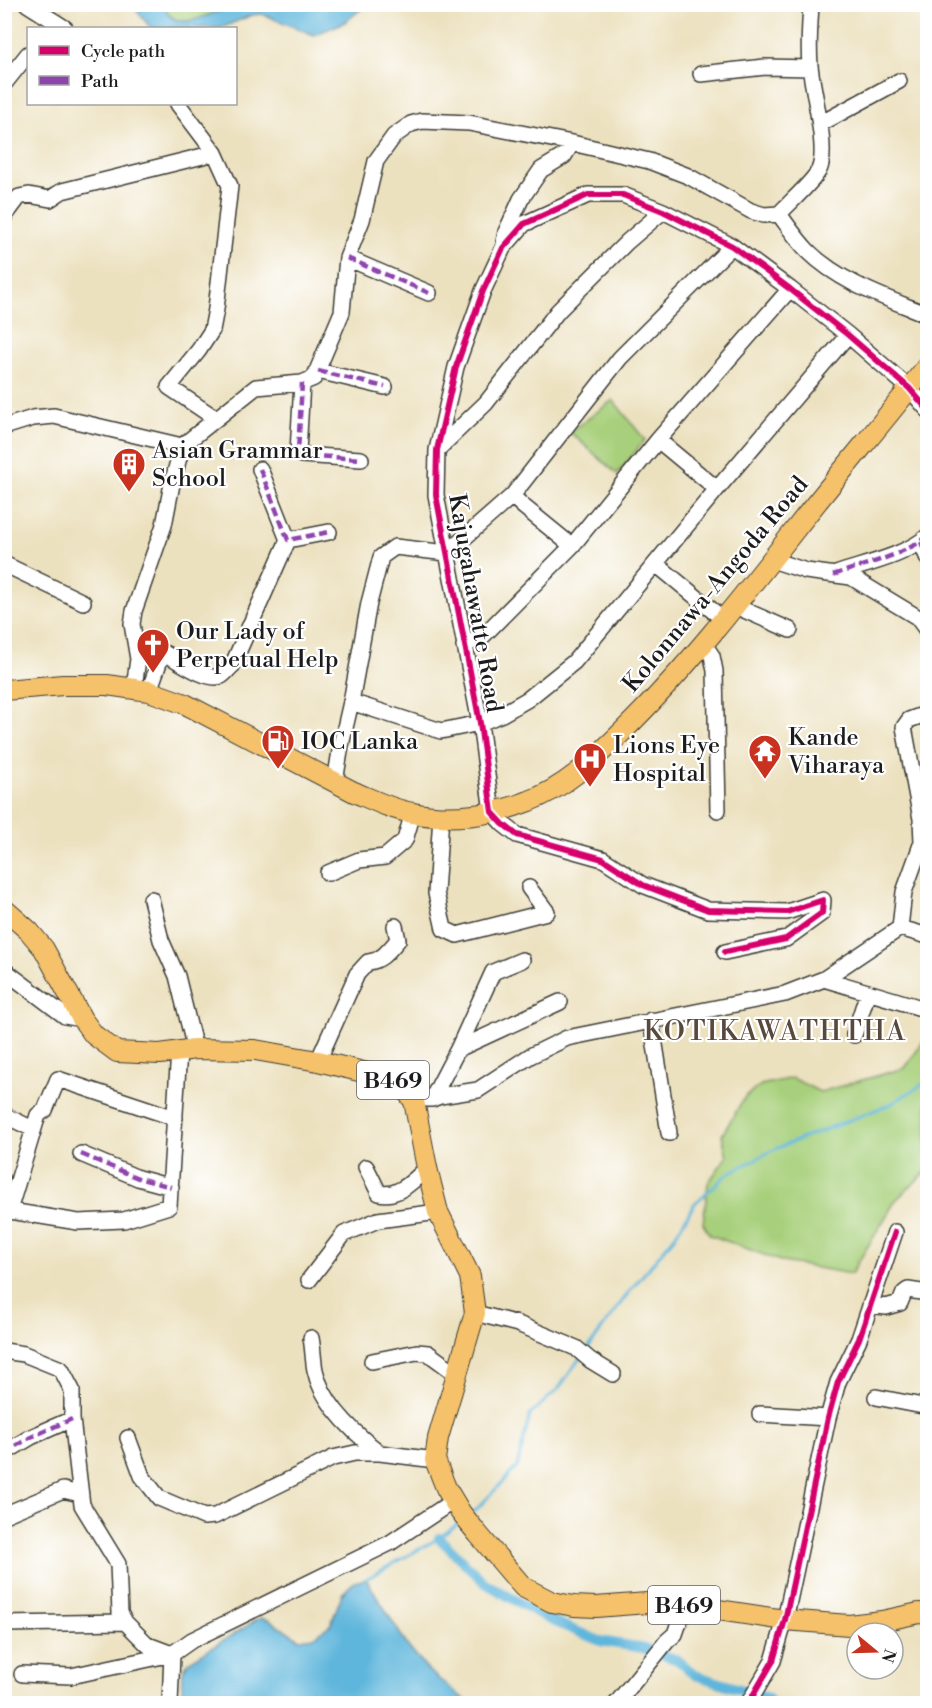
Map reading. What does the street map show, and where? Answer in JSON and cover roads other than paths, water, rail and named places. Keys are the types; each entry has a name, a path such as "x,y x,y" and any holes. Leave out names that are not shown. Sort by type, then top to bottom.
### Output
{"main road":[{"name":"Kolonnawa-Angoda Road","path":"4,690 63,685 107,685 142,689 185,704 373,800 413,813 441,816 473,815 530,801 571,778 592,762 648,707 704,644 927,364"},
{"name":"B469","path":"4,909 29,931 44,949 82,1019 94,1035 117,1052 160,1054 187,1050 255,1050 318,1061 392,1079 423,1100 427,1168 438,1212 470,1276 475,1313 438,1438 435,1460 446,1488 462,1513 523,1587 552,1602 574,1606 596,1607 647,1603 685,1605 785,1620 849,1625 882,1622 919,1613 927,1614"}],"street":[{"path":"27,4 56,26"},
{"path":"142,689 132,624 134,611 164,525 182,446 256,387 302,383 314,378 342,312 347,258 362,219 376,161 394,136 411,124 422,121 468,123 572,143 649,161 688,176 750,212 764,215 779,214 818,172 823,159 810,68 808,40 811,4"},
{"path":"4,84 27,55"},
{"path":"701,74 765,67 810,68"},
{"path":"819,124 899,81"},
{"path":"179,105 215,153 230,186 212,330 169,387 215,418"},
{"path":"503,248 506,232 521,199 541,170 564,156 572,143"},
{"path":"4,217 19,197 29,195 50,199 62,191 215,153"},
{"name":"Kajugahawatte Road","path":"492,812 480,723 436,495 437,450 456,367 483,291 503,248 524,224 588,195 623,195 663,211 732,246 790,289 909,388 927,410"},
{"path":"437,450 486,403 558,310 627,242 663,211"},
{"path":"779,214 808,251 839,275 927,315"},
{"path":"335,782 369,603 381,557 395,548 447,553 512,496 620,358 732,246"},
{"path":"347,258 429,293"},
{"path":"464,645 484,635 572,546 658,440 790,289"},
{"path":"351,702 441,731 480,723 528,699 574,662 848,335"},
{"path":"318,371 385,387"},
{"path":"302,383 298,452 301,455 361,459"},
{"path":"4,427 33,418 54,416 182,446"},
{"path":"658,440 717,489"},
{"path":"142,689 166,654 191,669 214,677 221,676 232,666 288,540 260,469"},
{"path":"512,496 572,546"},
{"path":"288,540 329,532"},
{"path":"833,575 905,550 924,539 927,559"},
{"path":"771,560 806,571 851,577 917,617 927,632"},
{"path":"4,564 83,602"},
{"path":"656,564 729,613 789,630"},
{"path":"704,644 712,656 715,671 718,810"},
{"path":"423,1100 478,1090 530,1056 567,1038 785,994 824,979 900,928 904,892 922,842 921,819 904,727 909,720 927,713"},
{"path":"492,812 517,835 603,859 643,885 708,909 787,912 824,900 822,913 786,939 724,952"},
{"path":"328,873 359,860 385,857 405,840 413,813"},
{"path":"441,816 436,893 444,929 457,935 547,912 529,888"},
{"path":"4,1208 78,1222 124,1220 169,1206 175,1118 187,1050 177,976 161,940 151,899"},
{"path":"318,1061 357,974 368,962 376,961 381,957 398,940 395,926"},
{"path":"900,928 927,936"},
{"path":"423,1100 458,1049 493,972 522,960"},
{"path":"4,970 65,1016 82,1019"},
{"path":"824,979 927,1010"},
{"path":"854,1035 868,992"},
{"path":"458,1049 560,1002"},
{"path":"651,1020 669,1133"},
{"path":"4,1208 11,1204 38,1115 45,1110 58,1079 175,1118"},
{"path":"4,1114 33,1129"},
{"path":"81,1154 138,1178 171,1187"},
{"path":"366,1167 379,1193 387,1196 395,1193 427,1168"},
{"path":"309,1280 344,1234 378,1220 438,1212"},
{"path":"748,1704 773,1661 785,1620 828,1418 838,1382 859,1339 895,1232"},
{"path":"870,1305 886,1306 900,1303 904,1293 908,1290 927,1293"},
{"path":"475,1313 518,1324 576,1348 612,1374"},
{"path":"311,1338 315,1371 325,1396 355,1433 380,1453"},
{"path":"4,1351 24,1354 61,1369 72,1390 72,1419 82,1505 118,1564 120,1613 125,1622 148,1645 172,1654"},
{"path":"372,1360 417,1352 428,1353 458,1375"},
{"path":"876,1397 927,1407"},
{"path":"760,1414 828,1418"},
{"path":"4,1453 31,1437 72,1419"},
{"path":"128,1438 142,1476 159,1498 204,1517 215,1516 333,1458 355,1453 380,1453 435,1460"},
{"path":"4,1515 63,1490 80,1494"},
{"path":"22,1674 71,1676 172,1654 192,1640 390,1544 462,1513"},
{"path":"616,1704 675,1634 685,1605"},
{"path":"4,1624 125,1622"},
{"path":"170,1704 172,1654"}],"water":[{"path":"292,4 303,7 311,4 366,5 345,22 314,35 262,14 252,15 223,27 150,27 132,5 165,5 169,15 176,20 185,21 195,20 235,5"},
{"path":"366,1579 409,1648 429,1671 469,1703 191,1704 187,1700 182,1689 182,1678 188,1662 260,1618 269,1620 300,1639 314,1637 331,1624 342,1594 354,1582"}],"waterway":[{"path":"586,1351 629,1292 675,1236 695,1203 729,1173 775,1149 891,1104 928,1081"},
{"path":"472,1514 517,1467 530,1415 559,1388 580,1358"},
{"path":"366,1579 439,1538 459,1523"},
{"path":"439,1538 485,1583 550,1620 600,1641 643,1648 678,1660 695,1675 768,1698 772,1704"}],"place":[{"name":"Asian Grammar School","path":"129,493"},
{"name":"Our Lady of Perpetual Help","path":"153,674"},
{"name":"IOC Lanka","path":"278,770"},
{"name":"Kande Viharaya","path":"765,780"},
{"name":"Lions Eye Hospital","path":"590,788"}],"district":[{"name":"KOTIKAWATHTHA","path":"775,1031"}]}
